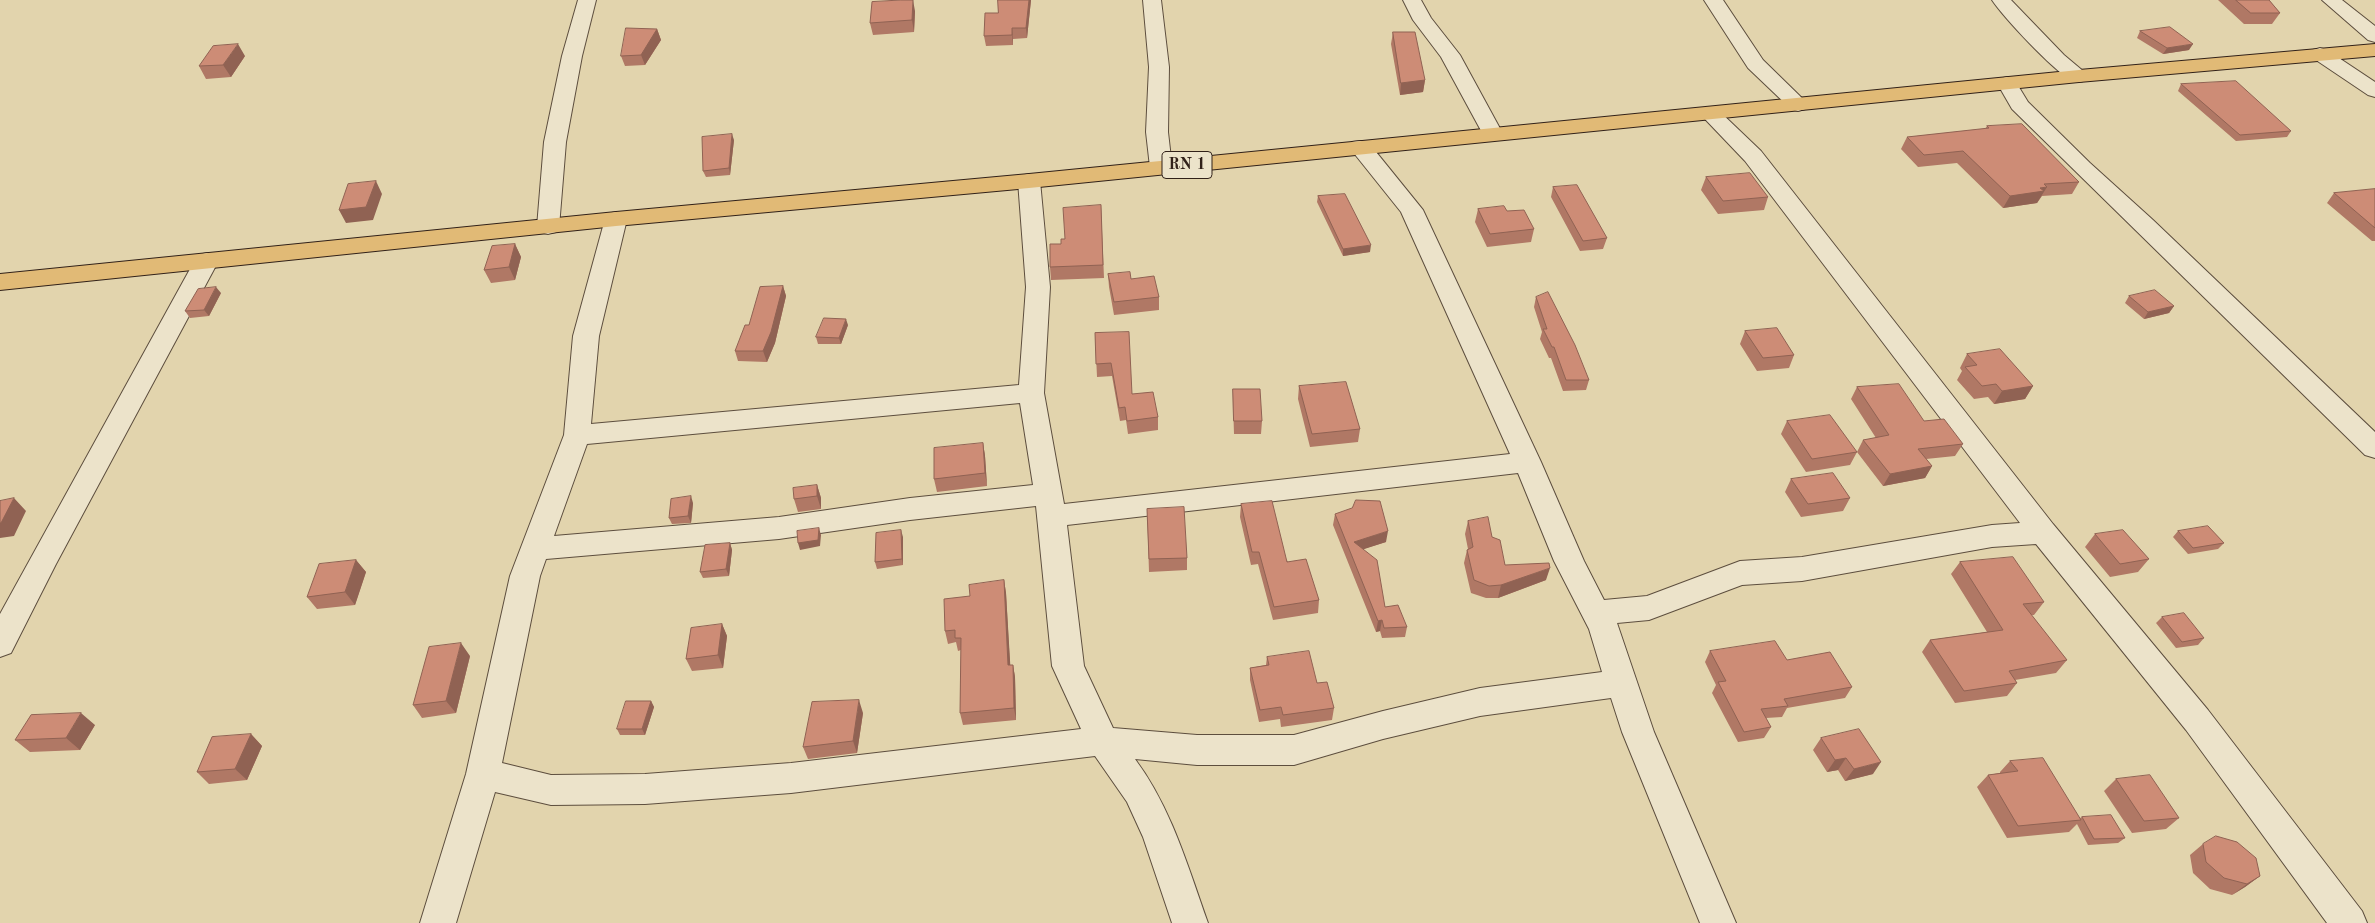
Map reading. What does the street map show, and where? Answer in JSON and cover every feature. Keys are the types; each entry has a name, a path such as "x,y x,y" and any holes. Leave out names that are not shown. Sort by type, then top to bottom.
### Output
{"main road":[{"name":"RN 1","path":"0,282 616,219 1029,181 2078,76 2375,50"}],"street":[{"path":"548,227 555,142 572,56 587,0"},
{"path":"1152,0 1160,67 1157,132 1161,167"},
{"path":"1412,0 1422,20 1450,55 1492,134"},
{"path":"1713,0 1726,17 1755,64 1798,105"},
{"path":"2001,0 2057,58 2078,76"},
{"path":"2331,0 2375,36"},
{"path":"2320,54 2375,91"},
{"path":"2007,84 2019,104 2082,168 2145,225 2375,448"},
{"path":"1710,113 1753,156 2042,532 2198,720 2348,923"},
{"path":"1360,147 1412,210 1527,462 1569,561 1604,629 1638,732 1718,923"},
{"path":"1029,181 1038,287 1031,393 1050,505 1068,666 1103,741 1140,792 1160,837 1190,923"},
{"path":"438,923 483,774 498,695 525,576 577,435 586,336 616,219"},
{"path":"0,644 42,562 206,260"},
{"path":"577,435 1031,393"},
{"path":"535,549 779,528 910,509 1050,505 1527,462"},
{"path":"1596,613 1649,608 1740,573 1802,569 1992,536 2042,532"},
{"path":"483,774 551,790 645,790 791,778 1103,741 1197,750 1294,750 1383,725 1480,702 1622,682"}],"building":[{"path":"913,0 912,20 870,23 872,2"},
{"path":"998,0 1029,0 1026,28 1012,28 1012,35 984,36 985,13 998,13"},
{"path":"2236,0 2269,0 2280,13 2251,13"},
{"path":"2170,27 2193,44 2167,48 2140,31"},
{"path":"626,28 657,29 641,55 621,56"},
{"path":"1393,32 1415,32 1425,80 1401,83"},
{"path":"238,44 223,65 199,66 213,46"},
{"path":"2236,81 2291,131 2240,135 2181,84"},
{"path":"2022,124 2079,182 2044,184 2047,187 2040,188 2044,191 2010,196 1963,151 1924,155 1907,137 1989,128 1987,126"},
{"path":"732,134 729,168 703,171 702,137"},
{"path":"1750,173 1768,197 1723,201 1706,177"},
{"path":"376,181 366,207 339,210 348,184"},
{"path":"1577,185 1607,238 1583,241 1553,187"},
{"path":"2375,189 2375,228 2334,193"},
{"path":"1345,194 1371,245 1343,249 1318,196"},
{"path":"1101,205 1103,265 1050,267 1050,244 1061,244 1061,239 1065,239 1063,208"},
{"path":"1504,206 1507,211 1524,210 1534,229 1490,234 1478,209"},
{"path":"515,244 509,267 484,270 492,246"},
{"path":"1130,272 1131,279 1154,276 1159,297 1114,302 1108,274"},
{"path":"783,286 771,332 763,351 735,351 745,325 749,325 760,287"},
{"path":"216,287 204,310 185,311 198,289"},
{"path":"2155,290 2174,306 2148,312 2129,296"},
{"path":"1548,292 1575,345 1589,380 1566,380 1554,347 1552,347 1543,329 1547,329 1536,297"},
{"path":"824,318 846,319 839,338 816,337"},
{"path":"1777,328 1794,355 1763,358 1745,331"},
{"path":"1129,332 1132,394 1153,392 1158,417 1127,421 1125,407 1119,408 1111,363 1096,364 1095,333"},
{"path":"2000,349 2033,386 2002,391 1996,384 1982,386 1965,367 1977,365 1967,354"},
{"path":"1346,382 1360,429 1312,434 1299,386"},
{"path":"1899,384 1924,421 1944,419 1963,444 1918,449 1932,466 1890,474 1863,440 1889,435 1857,387"},
{"path":"1233,389 1260,389 1262,421 1234,421"},
{"path":"1830,415 1857,452 1812,459 1787,421"},
{"path":"983,443 985,473 934,479 934,448"},
{"path":"1833,473 1850,498 1808,504 1791,479"},
{"path":"817,485 817,496 794,499 793,488"},
{"path":"691,496 688,516 669,518 671,499"},
{"path":"14,498 1,523 0,523 0,501"},
{"path":"1356,500 1380,501 1388,531 1354,542 1377,560 1385,607 1398,605 1407,627 1384,628 1382,620 1378,621 1335,514 1352,508"},
{"path":"1272,501 1287,562 1306,559 1319,600 1274,607 1259,552 1252,552 1241,504"},
{"path":"1184,507 1187,558 1149,559 1147,509"},
{"path":"1488,517 1492,537 1500,540 1505,565 1549,563 1550,568 1501,585 1489,586 1474,580 1467,550 1473,547 1468,521"},
{"path":"2208,526 2224,543 2193,548 2178,531"},
{"path":"819,528 818,540 798,543 797,531"},
{"path":"901,530 902,559 875,562 876,533"},
{"path":"2123,530 2149,559 2120,564 2095,534"},
{"path":"730,543 726,569 700,572 705,545"},
{"path":"2013,557 2044,602 2023,604 2067,660 2009,671 2017,683 1964,691 1930,640 2003,630 1960,562"},
{"path":"356,560 345,592 307,597 319,564"},
{"path":"1004,580 1008,665 1013,665 1014,708 960,713 961,638 955,638 955,630 945,631 944,599 970,596 969,585"},
{"path":"2184,613 2204,638 2182,642 2162,617"},
{"path":"722,624 718,655 686,659 691,628"},
{"path":"1775,641 1787,660 1830,652 1852,687 1784,699 1788,706 1761,709 1771,727 1744,732 1718,682 1726,681 1710,651"},
{"path":"461,643 446,701 413,705 429,647"},
{"path":"1309,651 1317,683 1327,682 1334,708 1283,715 1281,707 1260,710 1250,668 1269,665 1267,657"},
{"path":"859,700 853,741 803,747 812,702"},
{"path":"626,701 651,701 642,729 617,729"},
{"path":"81,713 66,738 15,740 31,715"},
{"path":"1859,729 1881,762 1854,769 1846,758 1835,760 1821,738"},
{"path":"251,734 235,769 197,772 212,737"},
{"path":"2043,758 2081,820 2018,826 1988,775 2018,771 2010,761"},
{"path":"2150,775 2179,818 2144,821 2116,779"},
{"path":"2111,815 2125,838 2094,839 2082,817"},
{"path":"2216,836 2237,842 2256,858 2260,876 2247,884 2224,878 2206,862 2203,844"}]}
